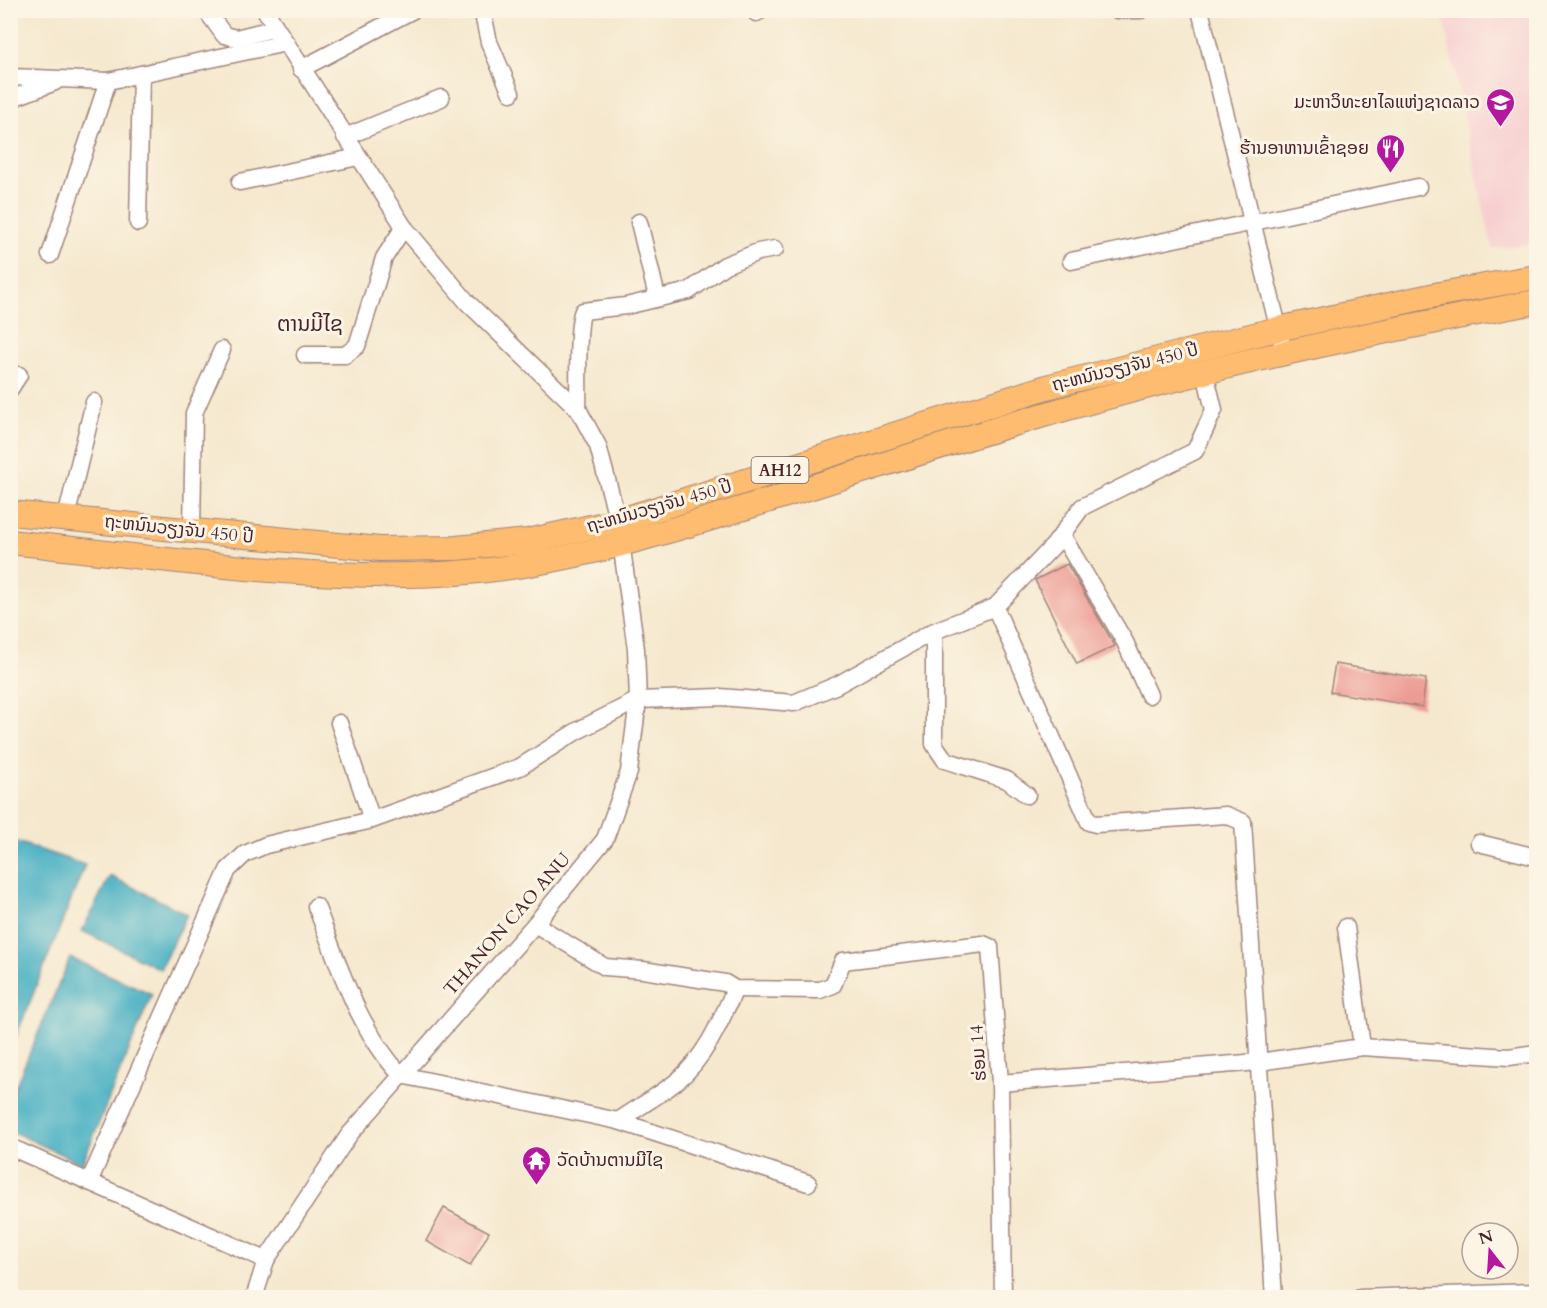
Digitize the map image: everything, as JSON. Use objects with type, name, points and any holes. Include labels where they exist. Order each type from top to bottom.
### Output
[{"type":"highway","name":"ຖະຫນົນວຽງຈັນ 450 ປີ","points":[[10,513],[380,549],[456,548],[528,541],[618,521],[1050,386],[1278,329],[1440,294],[1536,277]]},
{"type":"highway","name":"ຖະຫນົນວຽງຈັນ 450 ປີ","points":[[10,542],[321,574],[458,573],[534,563],[623,546],[1056,411],[1205,373],[1536,302]]},
{"type":"street","points":[[206,10],[225,35],[236,38],[276,28]]},
{"type":"street","points":[[265,10],[404,227],[468,303],[578,409]]},
{"type":"street","points":[[301,69],[383,17],[413,10]]},
{"type":"street","points":[[482,10],[489,42],[511,93]]},
{"type":"street","points":[[1117,10],[1141,10]]},
{"type":"street","points":[[1200,10],[1250,221],[1285,355]]},
{"type":"street","points":[[10,77],[108,81],[286,43]]},
{"type":"street","points":[[138,223],[141,74]]},
{"type":"street","points":[[10,99],[61,80]]},
{"type":"street","points":[[50,255],[108,81]]},
{"type":"street","points":[[345,137],[441,98]]},
{"type":"street","points":[[240,182],[358,157]]},
{"type":"street","points":[[1071,261],[1418,187]]},
{"type":"street","points":[[639,222],[657,297]]},
{"type":"street","points":[[305,355],[345,355],[357,346],[384,258],[404,227]]},
{"type":"street","points":[[578,409],[580,354],[578,321],[583,311],[626,306],[689,291],[725,266],[758,252],[775,249]]},
{"type":"street","points":[[192,530],[194,413],[222,350]]},
{"type":"street","points":[[88,1182],[228,870],[244,854],[266,845],[372,820],[520,767],[577,731],[638,700],[720,698],[794,703],[837,685],[934,632],[995,607],[1062,535],[1082,507],[1195,452],[1214,410],[1205,373]]},
{"type":"street","points":[[66,518],[94,402]]},
{"type":"street","name":"THANON CAO ANU","points":[[254,1298],[266,1260],[349,1135],[535,924],[605,838],[628,772],[638,700],[636,649],[618,521],[598,446],[578,409]]},
{"type":"street","points":[[1062,535],[1125,642],[1149,695]]},
{"type":"street","points":[[995,607],[1089,822],[1096,824],[1226,815],[1243,822],[1274,1298]]},
{"type":"street","points":[[934,632],[934,744],[945,760],[1006,780],[1027,795]]},
{"type":"street","points":[[339,723],[372,820]]},
{"type":"street","points":[[1479,843],[1536,856]]},
{"type":"street","points":[[316,906],[363,1023],[381,1054],[401,1075],[618,1121],[808,1183]]},
{"type":"street","points":[[535,924],[605,967],[643,970],[725,983],[735,989],[718,1030],[701,1056],[676,1081],[618,1121]]},
{"type":"street","points":[[1346,927],[1362,1047]]},
{"type":"street","name":"ຮ່ອມ 14","points":[[735,989],[820,990],[833,985],[843,961],[983,944],[990,947],[1000,1083],[1003,1298]]},
{"type":"street","points":[[1000,1083],[1259,1062],[1362,1047],[1509,1057],[1536,1053]]},
{"type":"street","points":[[10,1148],[266,1260]]},
{"type":"street","points":[[1360,1298],[1536,1293]]},
{"type":"shaded area","name":"ມະຫາວິທະຍາໄລແຫ່ງຊາດລາວ","points":[[1442,11],[1536,11],[1536,243],[1492,248]]},
{"type":"water","points":[[10,840],[85,865],[11,1049]]},
{"type":"water","points":[[110,876],[187,914],[160,969],[82,931]]},
{"type":"water","points":[[70,958],[152,994],[82,1164],[11,1131],[11,1097]]},
{"type":"building","points":[[1067,564],[1115,646],[1077,664],[1035,580]]},
{"type":"building","points":[[1335,664],[1426,679],[1422,707],[1330,692]]},
{"type":"building","points":[[444,1208],[489,1232],[470,1266],[426,1241]]},
{"type":"place","name":"ມະຫາວິທະຍາໄລແຫ່ງຊາດລາວ","points":[[1501,128]]},
{"type":"place","name":"ຮ້ານອາຫານເຂົ້າຊອຍ","points":[[1390,174]]},
{"type":"place","name":"ວັດບ້ານຕານມີໄຊ","points":[[536,1186]]},
{"type":"district","name":"ຕານມີໄຊ","points":[[310,324]]}]
